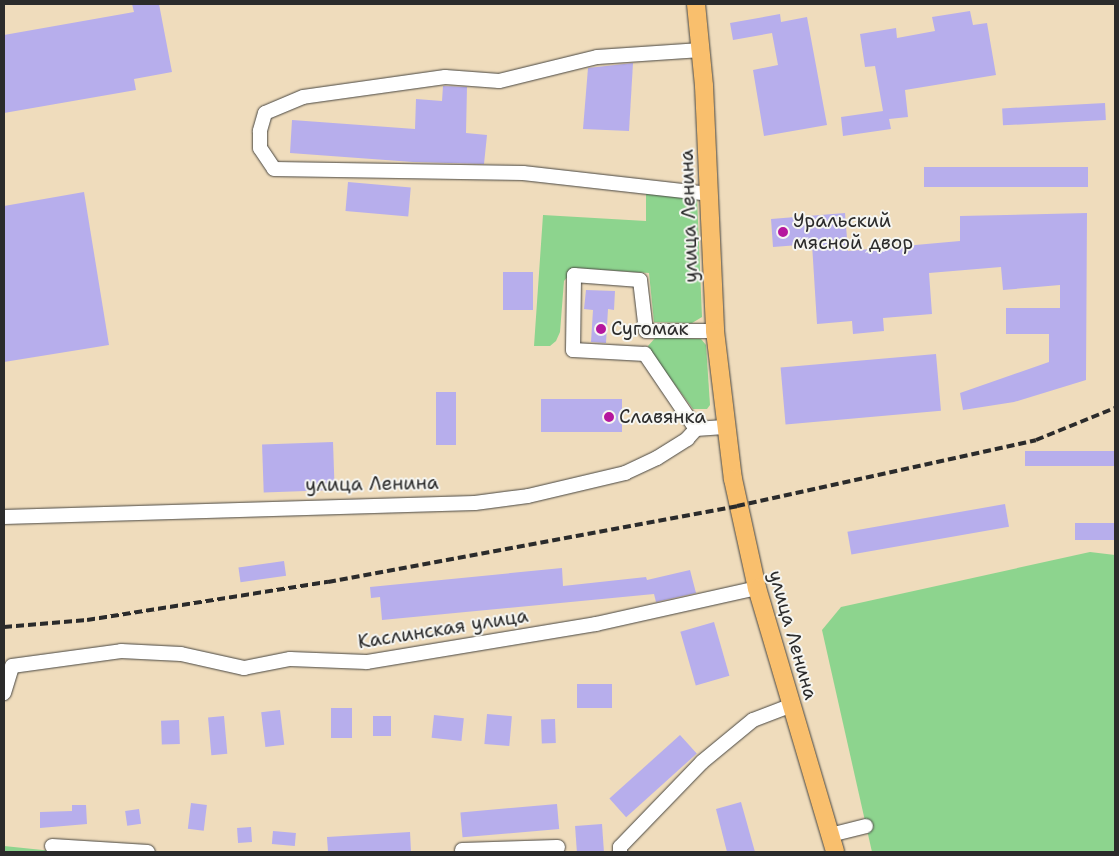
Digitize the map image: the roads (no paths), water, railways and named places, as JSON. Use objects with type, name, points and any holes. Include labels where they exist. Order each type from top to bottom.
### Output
[{"type":"main road","name":"улица Ленина","points":[[696,4],[701,50],[715,331],[724,427],[739,514],[757,588],[835,852]]},
{"type":"street","points":[[701,50],[597,57],[499,81],[445,77],[303,97],[265,113],[260,131],[260,148],[274,168],[523,173],[708,194]]},
{"type":"street","points":[[715,331],[646,331],[640,280],[574,275],[574,350],[645,354],[696,429],[724,427]]},
{"type":"street","name":"улица Ленина","points":[[4,517],[475,503],[528,496],[625,473],[657,458],[688,439],[696,429]]},
{"type":"street","name":"Каслинская улица","points":[[4,693],[8,664],[121,651],[181,654],[244,668],[290,659],[367,662],[596,624],[757,588]]},
{"type":"street","points":[[620,852],[620,847],[702,762],[753,720],[792,705]]},
{"type":"street","points":[[830,835],[866,826]]},
{"type":"street","points":[[52,846],[148,852]]},
{"type":"street","points":[[462,850],[496,851],[558,847]]},
{"type":"railway","points":[[4,627],[87,620],[328,582],[737,506],[1036,440],[1115,408]]},
{"type":"place","name":"Уральский мясной двор","points":[[783,232]]},
{"type":"place","name":"Сугомак","points":[[601,329]]},
{"type":"place","name":"Славянка","points":[[609,417]]}]
